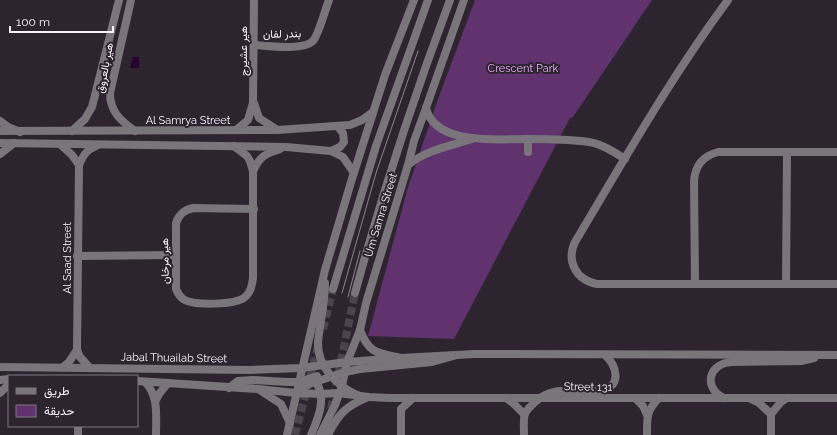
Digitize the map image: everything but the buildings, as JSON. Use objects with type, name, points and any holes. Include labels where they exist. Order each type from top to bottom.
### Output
[{"type":"street","name":"هير بالعروق","points":[[72,131],[85,119],[92,107],[120,0]]},
{"type":"street","name":"هير بالعروق","points":[[130,0],[110,93],[110,101],[118,118],[135,131]]},
{"type":"street","name":"هير عشيرج","points":[[235,130],[248,120],[253,102],[254,0]]},
{"type":"street","name":"بندر لفان","points":[[254,46],[296,47],[308,44],[315,37],[329,0]]},
{"type":"street","points":[[287,435],[325,270],[373,112],[414,0]]},
{"type":"street","points":[[333,289],[376,146],[428,0]]},
{"type":"street","name":"Um Samra Street","points":[[355,293],[382,198],[434,42],[450,0]]},
{"type":"street","name":"Um Samra Street","points":[[320,435],[340,390],[347,362],[360,330],[366,303],[408,165],[414,140],[464,0]]},
{"type":"street","points":[[728,0],[682,65],[573,246],[571,260],[574,268],[583,279],[597,284],[837,284]]},
{"type":"street","name":"هير عشيرج","points":[[253,102],[259,118],[277,130]]},
{"type":"street","points":[[426,108],[429,116],[438,127],[458,135],[475,139],[528,139],[590,142],[599,145],[625,159]]},
{"type":"street","name":"Al Samrya Street","points":[[0,131],[277,130],[355,124],[367,118],[373,112]]},
{"type":"street","points":[[0,121],[20,132]]},
{"type":"street","points":[[331,151],[340,147],[344,142],[343,133],[337,126]]},
{"type":"street","points":[[408,165],[416,159],[431,152],[475,139]]},
{"type":"street","points":[[528,139],[528,152]]},
{"type":"street","points":[[0,154],[14,143]]},
{"type":"street","points":[[0,144],[286,147],[331,151],[344,157],[354,173]]},
{"type":"street","points":[[61,145],[72,155],[78,165],[89,148],[96,146]]},
{"type":"street","name":"هير مرخان","points":[[234,146],[247,156],[253,171],[254,209],[252,287],[240,301],[195,303],[183,299],[178,294],[176,289],[176,223],[180,214],[193,208],[254,209]]},
{"type":"street","points":[[253,171],[262,156],[286,147]]},
{"type":"street","points":[[695,284],[694,181],[695,171],[700,162],[708,156],[718,152],[837,152]]},
{"type":"street","points":[[786,152],[786,284]]},
{"type":"street","name":"Al Saad Street","points":[[77,350],[78,165]]},
{"type":"street","points":[[77,256],[175,255]]},
{"type":"street","points":[[141,382],[258,389],[296,393],[321,394],[340,390],[319,353],[318,342],[326,296],[325,270]]},
{"type":"street","points":[[360,330],[370,348],[383,354],[402,358]]},
{"type":"street","points":[[63,367],[69,362],[77,350]]},
{"type":"street","points":[[77,350],[80,357],[90,368]]},
{"type":"street","points":[[347,362],[501,354],[837,355]]},
{"type":"street","points":[[524,435],[524,414],[540,397],[545,394],[555,391],[598,391],[606,389],[614,382],[616,372],[613,363],[605,355]]},
{"type":"street","points":[[724,398],[718,395],[713,389],[710,378],[714,369],[724,363],[801,361],[822,355]]},
{"type":"street","points":[[296,393],[328,371],[344,372],[432,362],[457,356]]},
{"type":"street","name":"Jabal Thuailab Street","points":[[0,367],[243,370],[302,368],[328,371],[347,362]]},
{"type":"street","points":[[302,368],[314,380],[321,394],[321,408],[318,421],[311,435]]},
{"type":"street","points":[[229,388],[238,381],[246,380],[299,382],[314,380]]},
{"type":"street","points":[[141,382],[149,386],[156,400],[156,435]]},
{"type":"street","points":[[156,400],[168,383]]},
{"type":"street","points":[[0,393],[8,385]]},
{"type":"street","points":[[258,389],[281,404],[290,423]]},
{"type":"street","name":"Street 131","points":[[340,390],[359,396],[390,398],[837,398]]},
{"type":"street","points":[[328,435],[334,423],[345,409],[353,403],[368,397]]},
{"type":"street","points":[[390,398],[401,409],[401,435]]},
{"type":"street","points":[[401,409],[413,398]]},
{"type":"street","points":[[505,398],[513,403],[524,414]]},
{"type":"street","points":[[636,398],[643,406],[647,415],[647,435]]},
{"type":"street","points":[[647,415],[659,398]]},
{"type":"street","points":[[750,398],[759,403],[771,414]]},
{"type":"street","points":[[771,435],[771,414],[781,402],[787,398]]},
{"type":"green space","name":"Crescent Park","points":[[475,0],[652,0],[573,117],[570,118],[454,339],[368,336],[408,187],[438,99]]},
{"type":"shaded area","points":[[133,57],[139,57],[139,68],[130,68]]},
{"type":"tunnel","points":[[323,329],[333,289]]},
{"type":"tunnel","points":[[331,409],[355,293]]},
{"type":"tunnel","points":[[295,435],[318,346]]},
{"type":"tram line","points":[[342,293],[376,173],[418,51]]},
{"type":"tram line","points":[[348,297],[360,251]]}]
